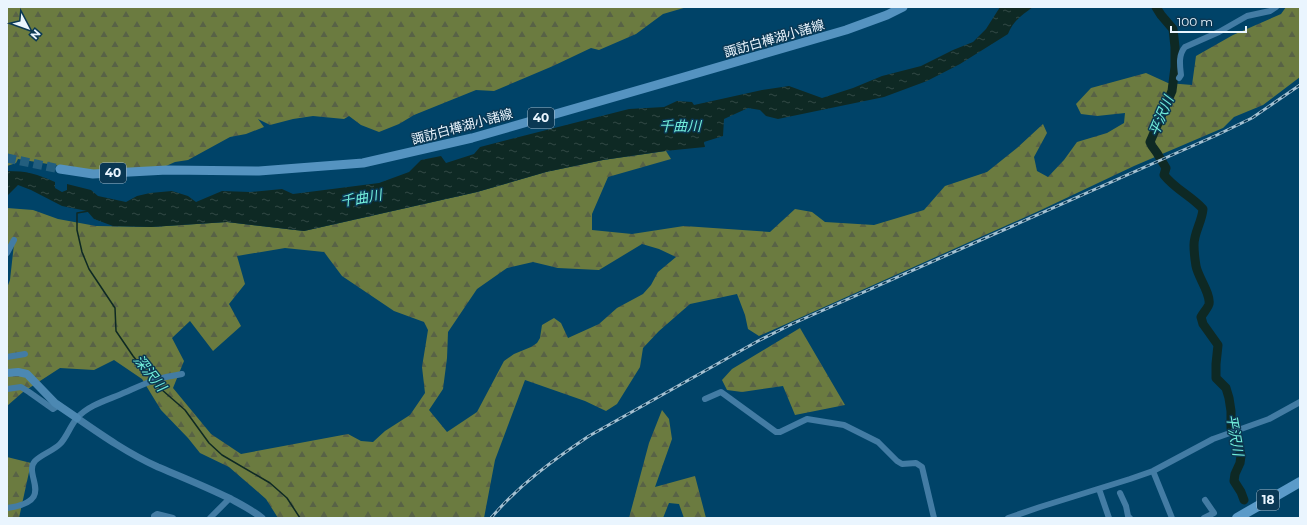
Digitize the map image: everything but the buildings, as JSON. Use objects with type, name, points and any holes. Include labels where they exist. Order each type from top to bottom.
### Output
[{"type":"highway","name":"18","points":[[1237,518],[1300,482]]},
{"type":"main road","name":"諏訪白樺湖小諸線","points":[[60,169],[93,174],[167,170],[259,171],[362,163],[472,138],[684,77],[846,30],[887,15],[903,7]]},
{"type":"main road","points":[[7,372],[27,374],[58,406],[77,418]]},
{"type":"street","points":[[1179,78],[1181,76],[1180,56],[1185,47],[1219,32],[1247,16],[1276,7]]},
{"type":"street","points":[[7,253],[14,240]]},
{"type":"street","points":[[7,357],[25,354]]},
{"type":"street","points":[[7,508],[22,505],[30,501],[34,496],[36,484],[32,470],[33,464],[36,460],[60,444],[77,418],[95,405],[154,380],[182,374]]},
{"type":"street","points":[[7,389],[21,387],[53,409],[58,406]]},
{"type":"street","points":[[705,399],[721,392],[776,432],[780,432],[807,420],[813,420],[844,425],[878,442],[902,464],[916,462],[922,467],[934,518]]},
{"type":"street","points":[[1008,518],[1153,471],[1213,439],[1269,419],[1300,402]]},
{"type":"street","points":[[77,418],[130,452],[156,466],[223,494],[229,499],[242,504],[262,518]]},
{"type":"street","points":[[1153,471],[1171,516],[1164,518]]},
{"type":"street","points":[[1099,489],[1109,518]]},
{"type":"street","points":[[1120,493],[1130,518]]},
{"type":"street","points":[[214,517],[229,499]]},
{"type":"street","points":[[1204,518],[1214,513],[1205,500]]},
{"type":"street","points":[[154,518],[157,514],[173,518]]},
{"type":"green space","points":[[7,7],[687,7],[663,14],[636,34],[599,50],[591,48],[494,91],[476,90],[414,115],[399,124],[379,132],[361,125],[349,116],[344,119],[313,116],[270,125],[258,119],[264,127],[246,134],[230,137],[188,160],[175,162],[166,166],[103,172],[18,159],[16,163],[7,166]]},
{"type":"green space","points":[[1286,7],[1300,7],[1300,77],[1263,105],[1234,117],[1223,128],[1134,166],[1041,210],[759,336],[748,329],[745,315],[737,294],[690,304],[659,331],[643,348],[640,367],[617,404],[606,411],[585,401],[525,380],[495,460],[484,518],[278,518],[266,499],[229,467],[200,453],[161,410],[142,379],[114,360],[94,370],[60,368],[23,392],[7,406],[7,288],[10,280],[14,244],[7,249],[7,208],[33,210],[58,219],[96,226],[151,227],[227,222],[304,231],[477,192],[546,172],[603,160],[666,151],[671,159],[608,177],[592,214],[592,230],[632,234],[684,226],[770,232],[795,209],[812,212],[825,222],[874,225],[924,210],[945,186],[987,172],[1017,148],[1043,124],[1047,133],[1034,157],[1037,171],[1048,177],[1064,160],[1077,142],[1107,133],[1124,123],[1125,113],[1097,116],[1081,114],[1076,104],[1091,88],[1146,73],[1168,83],[1192,85],[1196,56],[1233,35],[1281,14]],"holes":[[[642,244],[659,249],[676,257],[658,272],[651,285],[643,294],[617,308],[599,324],[568,338],[561,323],[554,318],[542,325],[540,338],[537,343],[514,354],[504,361],[477,412],[447,432],[429,410],[443,389],[447,358],[448,332],[477,289],[507,268],[533,262],[558,268],[599,270]],[[285,248],[324,252],[342,276],[394,311],[424,322],[428,330],[422,367],[425,393],[410,415],[385,431],[373,442],[361,441],[348,434],[241,454],[211,434],[173,388],[184,361],[172,338],[190,321],[213,351],[241,326],[229,304],[245,284],[237,256]]]},
{"type":"green space","points":[[800,328],[845,405],[795,415],[783,386],[742,392],[727,390],[722,380],[732,369]]},
{"type":"green space","points":[[662,410],[669,419],[672,439],[655,487],[695,476],[706,518],[684,518],[679,504],[669,503],[663,518],[629,518],[649,443]]},
{"type":"green space","points":[[7,457],[31,463],[19,518],[7,518]]},
{"type":"water","name":"千曲川","points":[[1000,7],[1033,7],[1015,22],[1008,34],[960,64],[927,81],[884,97],[778,119],[766,116],[760,110],[748,108],[724,119],[723,136],[704,142],[705,147],[603,160],[546,172],[477,192],[304,231],[227,222],[151,227],[113,226],[94,219],[87,211],[62,206],[18,185],[7,196],[7,171],[26,172],[43,177],[55,182],[55,188],[62,192],[67,190],[67,184],[91,190],[98,196],[126,202],[137,196],[172,191],[188,196],[196,202],[222,191],[250,192],[282,189],[293,194],[379,183],[409,172],[421,160],[441,156],[446,163],[474,154],[480,147],[629,109],[664,107],[677,101],[692,102],[694,105],[762,90],[789,86],[822,98],[853,88],[882,76],[921,66],[973,42],[986,29]]},
{"type":"waterway","name":"平沢川","points":[[1156,7],[1173,29],[1175,67],[1172,91],[1150,142],[1166,168],[1164,175],[1203,209],[1195,236],[1194,245],[1196,266],[1209,300],[1209,304],[1201,317],[1203,324],[1218,345],[1216,378],[1226,388],[1229,398],[1231,428],[1238,440],[1241,456],[1234,481],[1244,500]]},
{"type":"waterway","name":"深沢川","points":[[89,211],[77,213],[77,230],[82,252],[89,269],[115,308],[116,331],[133,356],[152,379]]},
{"type":"waterway","name":"深沢川","points":[[155,382],[185,410],[209,443],[222,455],[270,483],[287,498],[300,518]]},
{"type":"tunnel","points":[[7,158],[60,169]]},
{"type":"railway","points":[[491,518],[525,484],[562,454],[589,436],[758,341],[792,324],[1217,135],[1252,118],[1300,85]]}]
